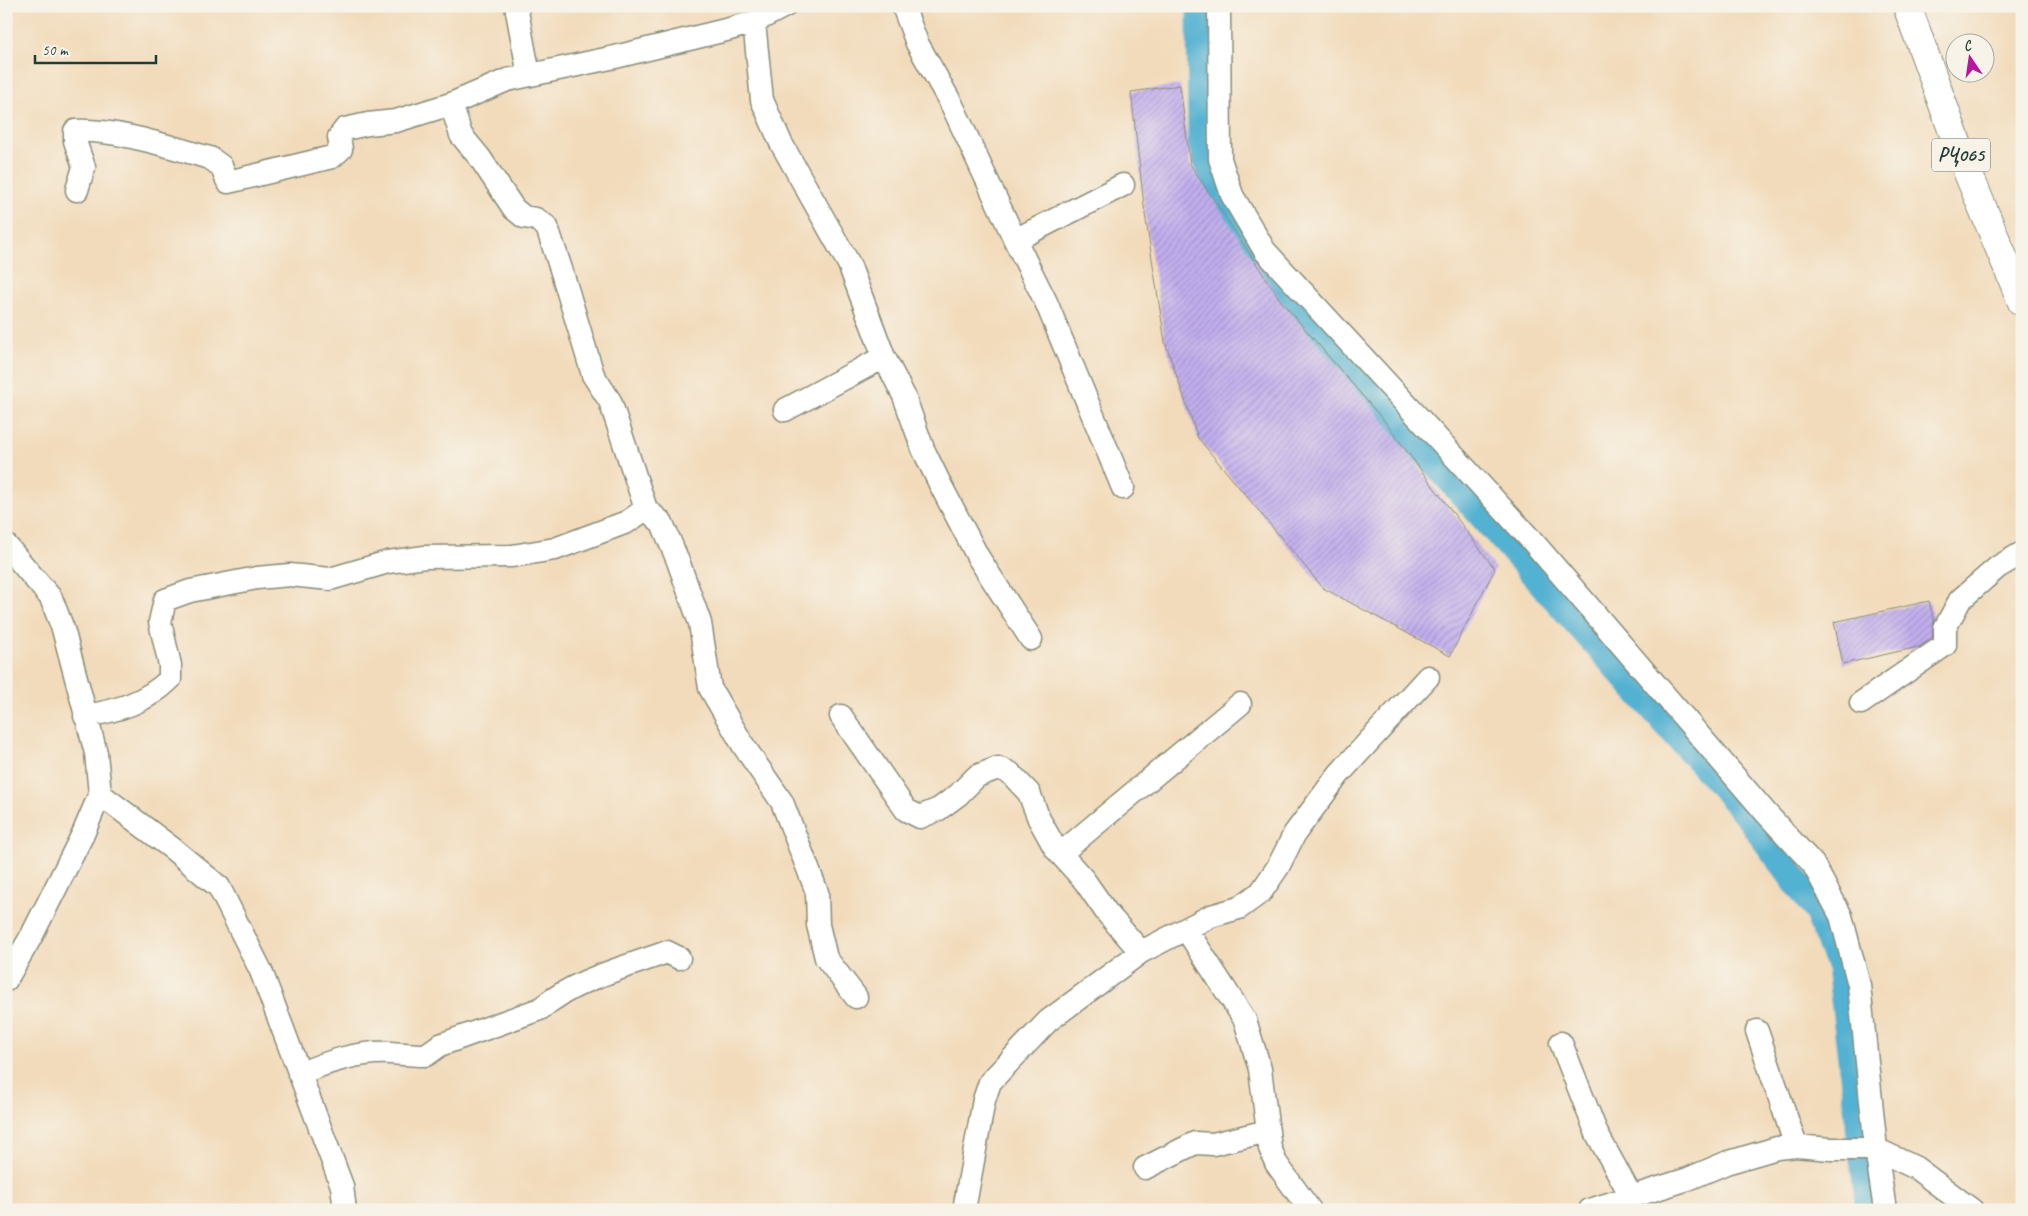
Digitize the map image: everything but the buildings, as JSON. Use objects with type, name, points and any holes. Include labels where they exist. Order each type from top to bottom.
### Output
[{"type":"main road","name":"РҶ065","points":[[1907,6],[1968,173],[2022,302]]},
{"type":"street","points":[[516,6],[528,75]]},
{"type":"street","points":[[77,190],[84,167],[75,141],[75,131],[87,130],[116,135],[210,158],[221,166],[228,182],[332,157],[341,149],[339,137],[346,129],[396,121],[450,104],[507,80],[615,57],[754,22],[785,6]]},
{"type":"street","points":[[903,6],[917,43],[952,105],[1046,302],[1123,488]]},
{"type":"street","points":[[1219,6],[1220,160],[1232,195],[1264,251],[1534,542],[1766,813],[1814,864],[1841,916],[1860,985],[1876,1149],[1885,1210]]},
{"type":"street","points":[[754,22],[762,100],[781,143],[849,264],[884,357],[904,396],[923,449],[940,484],[978,557],[1031,639]]},
{"type":"street","points":[[450,104],[461,134],[480,158],[514,209],[524,217],[536,220],[546,227],[561,269],[593,375],[610,401],[646,509],[662,523],[678,561],[700,623],[710,688],[743,745],[782,802],[817,892],[818,925],[826,958],[856,997]]},
{"type":"street","points":[[1015,240],[1123,185]]},
{"type":"street","points":[[785,410],[884,357]]},
{"type":"street","points":[[85,716],[127,707],[158,691],[170,678],[170,664],[160,622],[165,600],[190,591],[257,578],[290,575],[330,579],[388,562],[425,557],[512,556],[555,549],[627,522],[646,509]]},
{"type":"street","points":[[6,545],[51,598],[63,629],[96,753],[100,794],[83,834],[32,935],[6,980]]},
{"type":"street","points":[[1861,703],[1945,644],[1944,628],[1960,600],[1998,567],[2022,553]]},
{"type":"street","points":[[964,1210],[984,1100],[990,1082],[1048,1021],[1141,952],[1211,916],[1239,908],[1261,892],[1278,867],[1295,833],[1339,774],[1428,677]]},
{"type":"street","points":[[1060,854],[1240,704]]},
{"type":"street","points":[[841,716],[906,810],[920,817],[939,809],[958,795],[977,776],[998,768],[1010,773],[1029,792],[1039,819],[1055,848],[1084,880],[1107,913],[1141,952]]},
{"type":"street","points":[[100,794],[173,849],[219,887],[261,972],[342,1186],[345,1210]]},
{"type":"street","points":[[1186,929],[1245,1020],[1260,1069],[1270,1148],[1276,1163],[1310,1210]]},
{"type":"street","points":[[299,1074],[326,1062],[362,1055],[390,1053],[426,1055],[440,1045],[540,1009],[553,998],[575,985],[667,952],[679,958]]},
{"type":"street","points":[[1757,1031],[1796,1146]]},
{"type":"street","points":[[1561,1043],[1597,1134],[1631,1196]]},
{"type":"street","points":[[1145,1168],[1195,1143],[1213,1144],[1268,1131]]},
{"type":"street","points":[[1590,1210],[1688,1179],[1726,1163],[1777,1148],[1796,1146],[1876,1149],[1916,1168],[1972,1210]]},
{"type":"waterway","points":[[1201,6],[1202,143],[1220,200],[1252,252],[1321,333],[1746,812],[1818,911],[1841,967],[1870,1210]]}]
